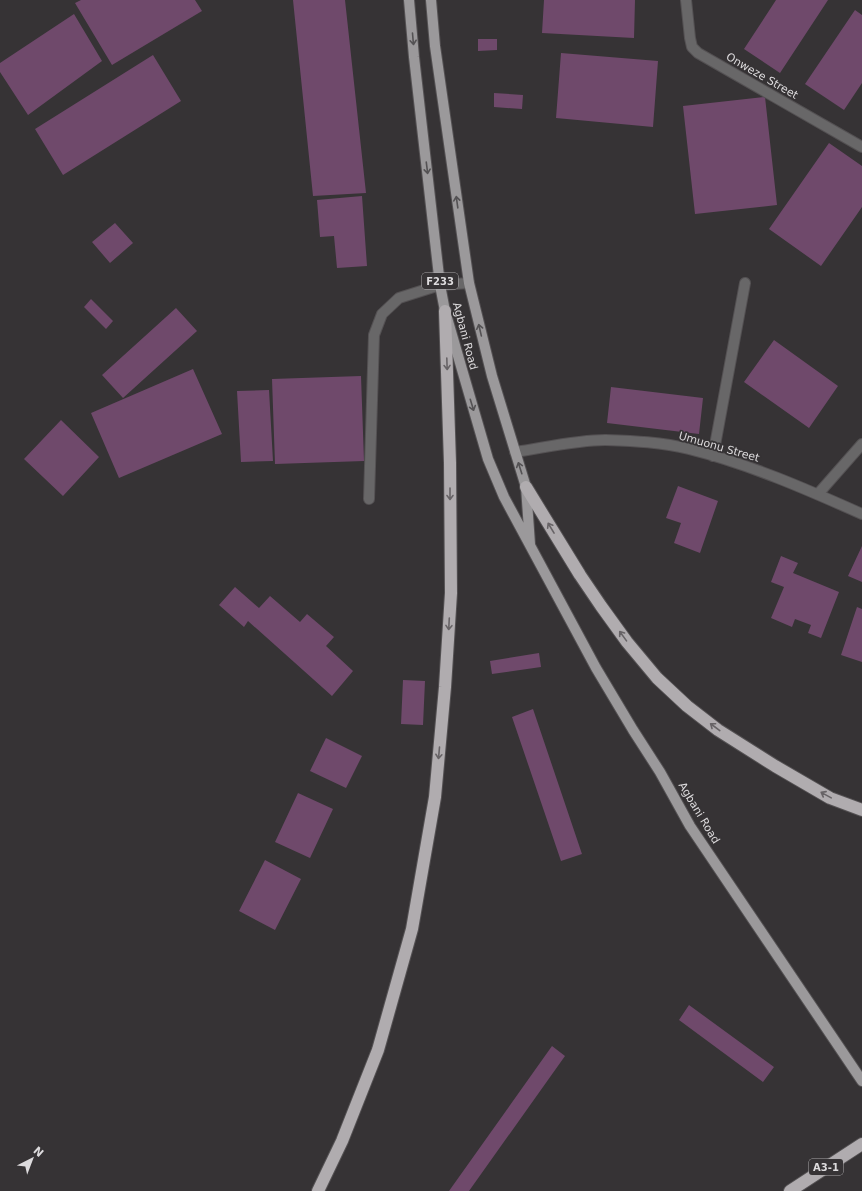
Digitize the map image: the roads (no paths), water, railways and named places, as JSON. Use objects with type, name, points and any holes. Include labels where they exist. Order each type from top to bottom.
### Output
[{"type":"highway","points":[[318,1191],[342,1141],[378,1050],[412,928],[435,797],[445,687],[451,593],[450,463],[445,311]]},
{"type":"highway","points":[[526,487],[580,575],[627,642],[658,678],[687,706],[718,730],[775,766],[830,798],[862,810]]},
{"type":"highway","name":"A3-1","points":[[790,1191],[862,1144]]},
{"type":"main road","name":"Agbani Road","points":[[409,0],[440,285],[445,311],[488,459],[504,497],[596,668],[660,772],[690,826],[862,1082]]},
{"type":"main road","name":"Agbani Road","points":[[431,0],[435,46],[469,283],[492,376],[526,487],[531,548]]},
{"type":"street","name":"Onweze Street","points":[[686,0],[692,47],[698,53],[862,148]]},
{"type":"street","points":[[369,499],[374,335],[382,314],[399,298],[440,285],[469,283]]},
{"type":"street","points":[[713,456],[745,283]]},
{"type":"street","name":"Umuonu Street","points":[[515,452],[604,440],[649,442],[688,449],[743,464],[818,494],[862,514]]},
{"type":"street","points":[[818,494],[862,444]]}]
